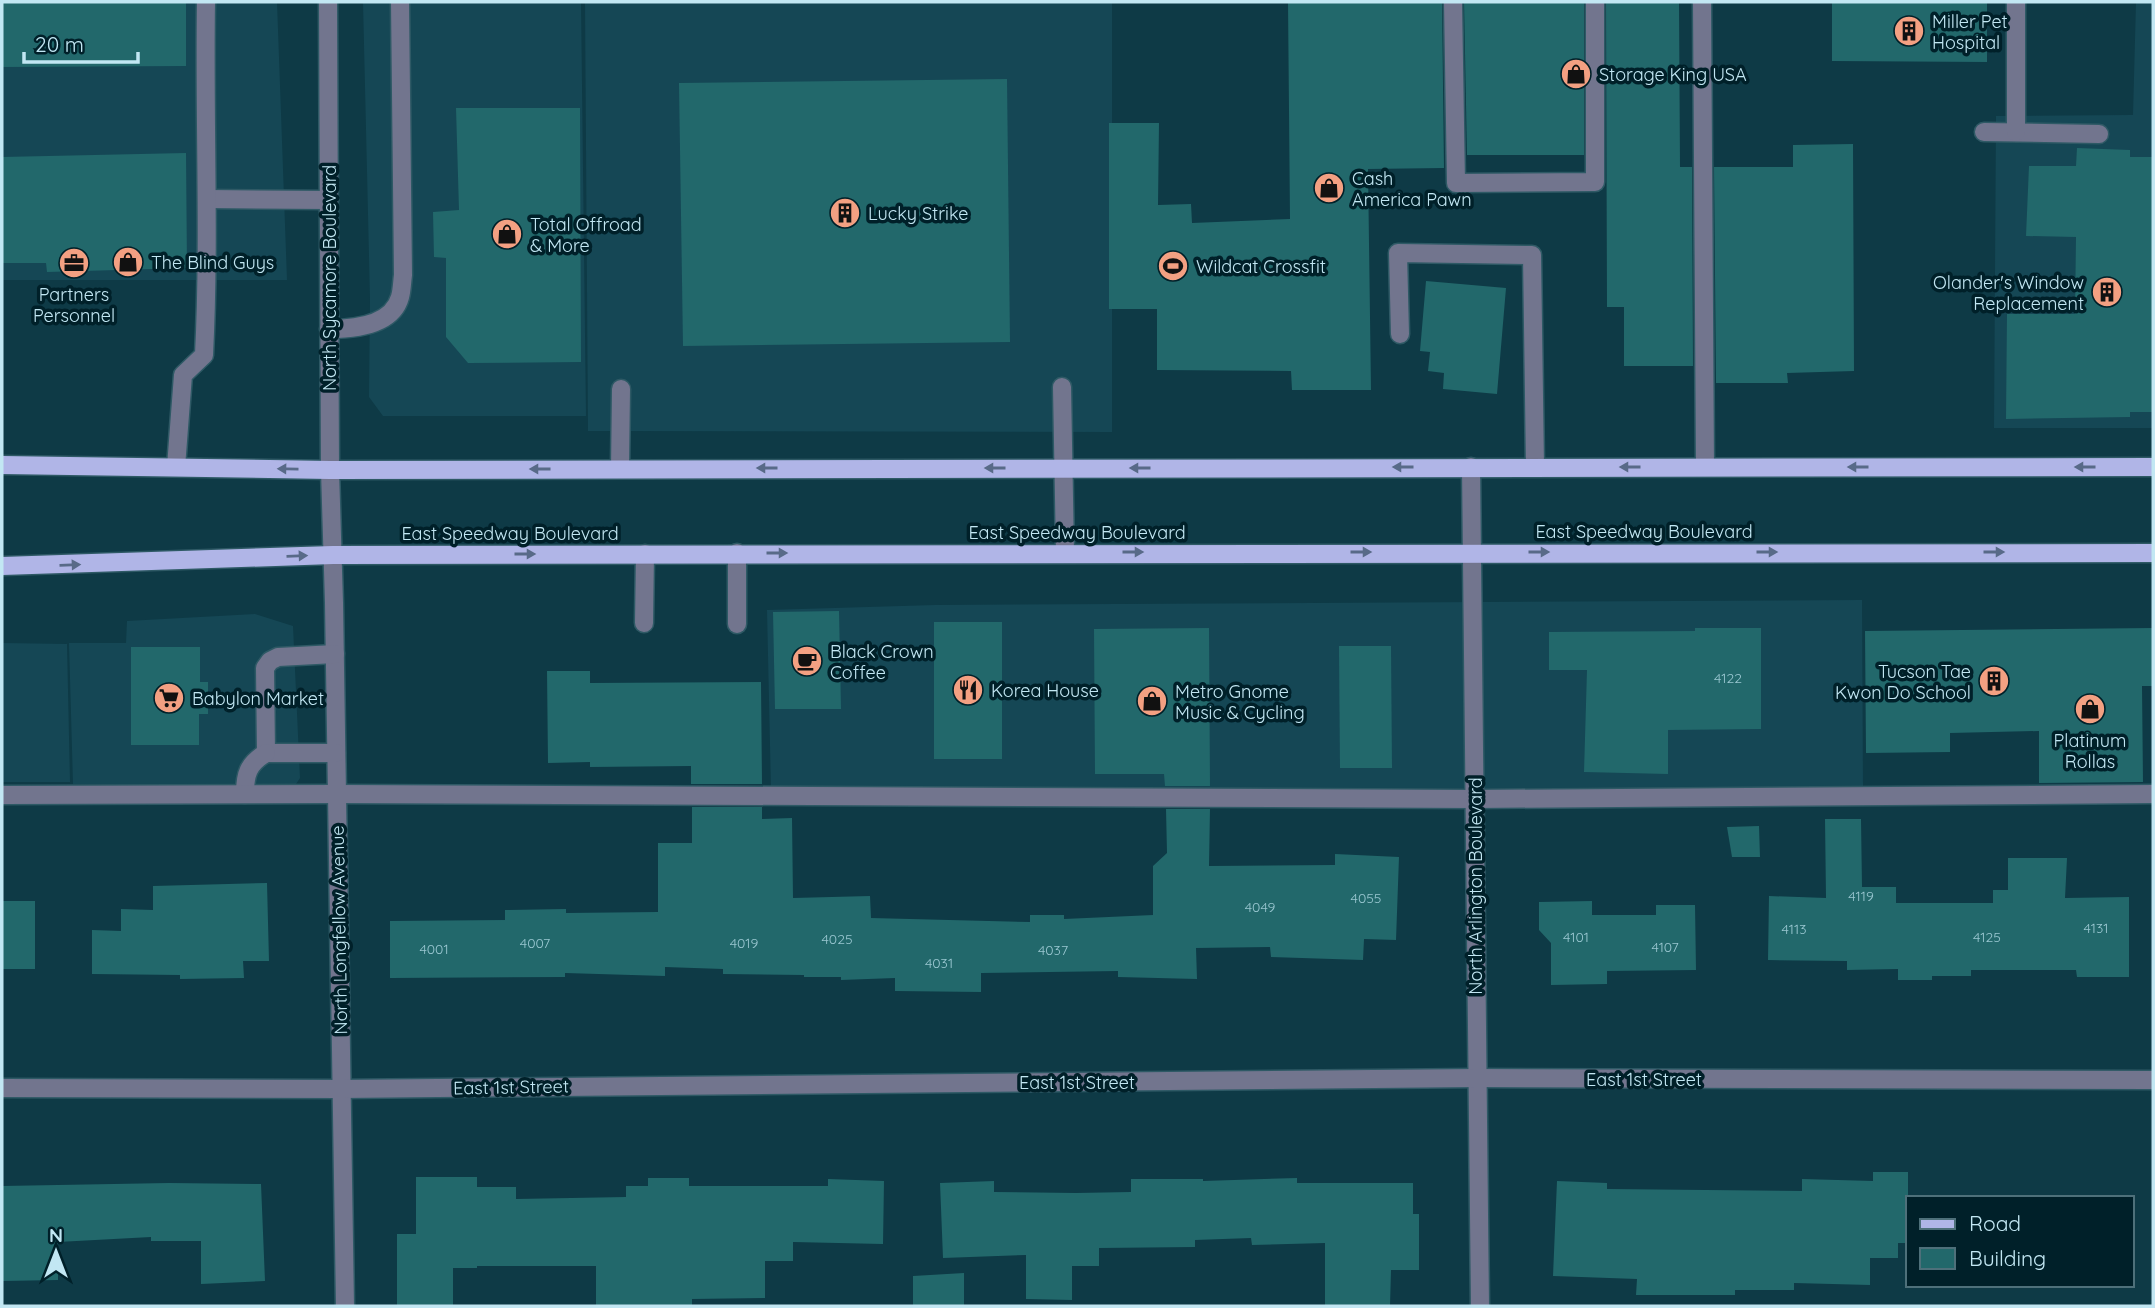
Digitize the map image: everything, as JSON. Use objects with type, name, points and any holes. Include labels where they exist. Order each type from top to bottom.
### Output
[{"type":"main road","points":[[2,464],[330,470],[2153,467]]},
{"type":"main road","name":"East Speedway Boulevard","points":[[2,566],[333,555],[2153,552]]},
{"type":"street","points":[[176,467],[183,375],[204,355],[208,285],[206,2]]},
{"type":"street","name":"North Sycamore Boulevard","points":[[328,2],[330,470],[333,555]]},
{"type":"street","points":[[329,329],[350,329],[373,324],[392,310],[400,299],[403,261],[400,2]]},
{"type":"street","points":[[1453,2],[1456,183],[1595,183],[1595,2]]},
{"type":"street","points":[[1702,2],[1705,467]]},
{"type":"street","points":[[2016,2],[2016,132]]},
{"type":"street","points":[[1984,132],[2099,134]]},
{"type":"street","points":[[208,199],[329,200]]},
{"type":"street","points":[[1400,334],[1398,253],[1532,255],[1535,467]]},
{"type":"street","points":[[1062,387],[1065,553]]},
{"type":"street","points":[[620,469],[621,389]]},
{"type":"street","name":"North Arlington Boulevard","points":[[1471,467],[1480,1306]]},
{"type":"street","points":[[737,553],[737,624]]},
{"type":"street","points":[[644,623],[645,554]]},
{"type":"street","name":"North Longfellow Avenue","points":[[333,555],[345,1306]]},
{"type":"street","points":[[266,753],[265,668],[270,661],[278,657],[335,654]]},
{"type":"street","points":[[246,794],[248,770],[254,761],[266,753],[336,753]]},
{"type":"street","points":[[2,795],[1475,799],[2153,794]]},
{"type":"street","name":"East 1st Street","points":[[2,1087],[341,1089],[1477,1078],[2153,1080]]},
{"type":"shaded area","points":[[2,2],[277,2],[287,280],[2,280]]},
{"type":"shaded area","points":[[363,2],[581,2],[586,416],[383,416],[369,397],[370,299]]},
{"type":"shaded area","points":[[585,2],[1112,2],[1112,432],[588,431]]},
{"type":"shaded area","points":[[2136,2],[2153,2],[2153,428],[1994,428],[1996,116],[2133,115]]},
{"type":"shaded area","points":[[1862,600],[1863,788],[771,790],[767,610],[935,605]]},
{"type":"shaded area","points":[[255,614],[293,626],[300,778],[294,787],[73,784],[69,643],[126,643],[127,621]]},
{"type":"shaded area","points":[[2,643],[67,644],[70,782],[2,782]]},
{"type":"building","points":[[2,2],[186,2],[186,66],[2,67]]},
{"type":"building","points":[[1288,2],[1442,2],[1444,168],[1368,169],[1371,390],[1292,390],[1291,371],[1157,370],[1157,309],[1109,309],[1109,123],[1159,123],[1158,205],[1191,204],[1192,223],[1290,219]]},
{"type":"building","points":[[1464,2],[1584,2],[1584,155],[1467,155]]},
{"type":"building","points":[[1606,2],[1679,2],[1680,167],[1692,167],[1693,366],[1624,366],[1624,307],[1607,307]]},
{"type":"building","name":"Miller Pet Hospital","points":[[1832,2],[1987,2],[1987,62],[1832,61]]},
{"type":"building","name":"Lucky Strike","points":[[1007,79],[1010,342],[683,346],[679,83]]},
{"type":"building","name":"Total Offroad & More","points":[[456,108],[580,108],[581,362],[468,363],[446,337],[446,258],[434,257],[433,212],[459,210]]},
{"type":"building","points":[[1853,144],[1854,371],[1787,373],[1788,383],[1716,383],[1714,167],[1793,167],[1793,145]]},
{"type":"building","name":"Olander's Window Replacement","points":[[2077,148],[2130,150],[2130,157],[2153,157],[2153,412],[2130,412],[2130,417],[2006,419],[2007,314],[2075,314],[2076,237],[2026,236],[2029,166],[2076,166]]},
{"type":"building","points":[[186,153],[187,268],[47,272],[46,263],[2,263],[2,157]]},
{"type":"building","points":[[1426,281],[1506,288],[1497,394],[1443,389],[1444,373],[1428,371],[1430,352],[1420,351]]},
{"type":"building","name":"Black Crown Coffee","points":[[839,611],[841,709],[775,709],[773,612]]},
{"type":"building","name":"Korea House","points":[[934,622],[1002,622],[1002,759],[934,759]]},
{"type":"building","name":"Metro Gnome Music & Cycling","points":[[1209,628],[1210,786],[1165,786],[1164,774],[1095,774],[1094,629]]},
{"type":"building","points":[[1695,628],[1761,628],[1761,729],[1668,730],[1668,774],[1584,772],[1587,670],[1549,670],[1549,632],[1695,631]]},
{"type":"building","points":[[2153,628],[2153,686],[2142,686],[2143,782],[2039,783],[2039,731],[1950,733],[1950,752],[1866,753],[1865,631]]},
{"type":"building","points":[[1339,646],[1391,646],[1392,768],[1340,768]]},
{"type":"building","name":"Babylon Market","points":[[131,647],[200,647],[200,682],[208,682],[208,714],[199,714],[199,745],[131,745]]},
{"type":"building","points":[[547,671],[590,671],[590,683],[761,682],[762,784],[691,784],[691,766],[590,767],[590,762],[548,763]]},
{"type":"building","points":[[692,807],[762,807],[762,819],[792,818],[793,898],[870,896],[871,918],[1030,922],[1030,915],[1064,915],[1064,919],[1153,915],[1153,866],[1167,853],[1166,809],[1210,809],[1209,866],[1335,865],[1335,854],[1399,857],[1396,940],[1364,939],[1363,960],[1271,957],[1270,947],[1196,948],[1197,979],[1118,977],[1118,971],[981,973],[981,992],[895,991],[895,978],[841,980],[841,977],[723,974],[723,969],[665,967],[665,976],[565,973],[565,977],[390,978],[390,921],[505,920],[505,910],[566,909],[566,913],[658,912],[658,843],[692,843]]},
{"type":"building","points":[[1825,819],[1861,819],[1862,887],[1896,887],[1896,903],[1993,903],[1993,890],[2008,890],[2008,858],[2067,858],[2065,898],[2129,897],[2129,977],[2077,977],[2076,970],[1971,970],[1971,976],[1932,976],[1932,980],[1898,980],[1898,969],[1847,970],[1847,961],[1768,960],[1769,896],[1826,898]]},
{"type":"building","points":[[1759,826],[1760,857],[1732,857],[1727,827]]},
{"type":"building","points":[[267,883],[269,961],[243,961],[244,978],[180,979],[180,975],[92,974],[92,930],[121,931],[121,909],[153,910],[153,886]]},
{"type":"building","points":[[2,901],[35,901],[35,969],[2,969]]},
{"type":"building","points":[[1592,901],[1592,915],[1656,915],[1656,905],[1695,905],[1696,970],[1607,971],[1607,984],[1551,985],[1551,943],[1539,930],[1539,902]]},
{"type":"building","points":[[1873,1172],[1908,1172],[1906,1243],[1898,1243],[1898,1258],[1870,1258],[1870,1285],[1794,1283],[1794,1290],[1735,1290],[1735,1295],[1636,1295],[1637,1279],[1553,1276],[1557,1181],[1607,1183],[1607,1189],[1802,1191],[1802,1179],[1873,1181]]},
{"type":"building","points":[[416,1177],[477,1177],[477,1187],[516,1187],[516,1199],[626,1197],[626,1186],[648,1186],[648,1178],[689,1178],[689,1186],[828,1186],[828,1179],[884,1181],[883,1244],[793,1242],[793,1261],[765,1261],[765,1298],[692,1299],[692,1306],[596,1306],[596,1266],[477,1266],[453,1268],[453,1306],[397,1306],[397,1234],[416,1234]]},
{"type":"building","points":[[1297,1178],[1297,1183],[1413,1183],[1413,1214],[1419,1214],[1419,1270],[1391,1270],[1390,1306],[1325,1306],[1325,1243],[1252,1245],[1251,1238],[1195,1240],[1195,1247],[1099,1248],[1099,1266],[1072,1266],[1072,1300],[1026,1299],[1026,1255],[943,1258],[940,1183],[994,1181],[994,1192],[1076,1193],[1131,1192],[1131,1179],[1203,1181]]},
{"type":"building","points":[[261,1184],[265,1281],[201,1284],[201,1241],[151,1241],[151,1237],[58,1242],[58,1280],[2,1281],[2,1186]]},
{"type":"building","points":[[964,1273],[964,1306],[913,1306],[913,1276]]},
{"type":"place","name":"Miller Pet Hospital","points":[[1909,31]]},
{"type":"place","name":"Storage King USA","points":[[1576,74]]},
{"type":"place","name":"Cash America Pawn","points":[[1329,188]]},
{"type":"place","name":"Lucky Strike","points":[[845,213]]},
{"type":"place","name":"Total Offroad & More","points":[[507,234]]},
{"type":"place","name":"The Blind Guys","points":[[128,262]]},
{"type":"place","name":"Partners Personnel","points":[[74,263]]},
{"type":"place","name":"Wildcat Crossfit","points":[[1173,266]]},
{"type":"place","name":"Olander's Window Replacement","points":[[2107,292]]},
{"type":"place","name":"Black Crown Coffee","points":[[807,661]]},
{"type":"place","name":"Tucson Tae Kwon Do School","points":[[1994,681]]},
{"type":"place","name":"Korea House","points":[[968,690]]},
{"type":"place","name":"Babylon Market","points":[[169,698]]},
{"type":"place","name":"Metro Gnome Music & Cycling","points":[[1152,701]]},
{"type":"place","name":"Platinum Rollas","points":[[2090,709]]}]
